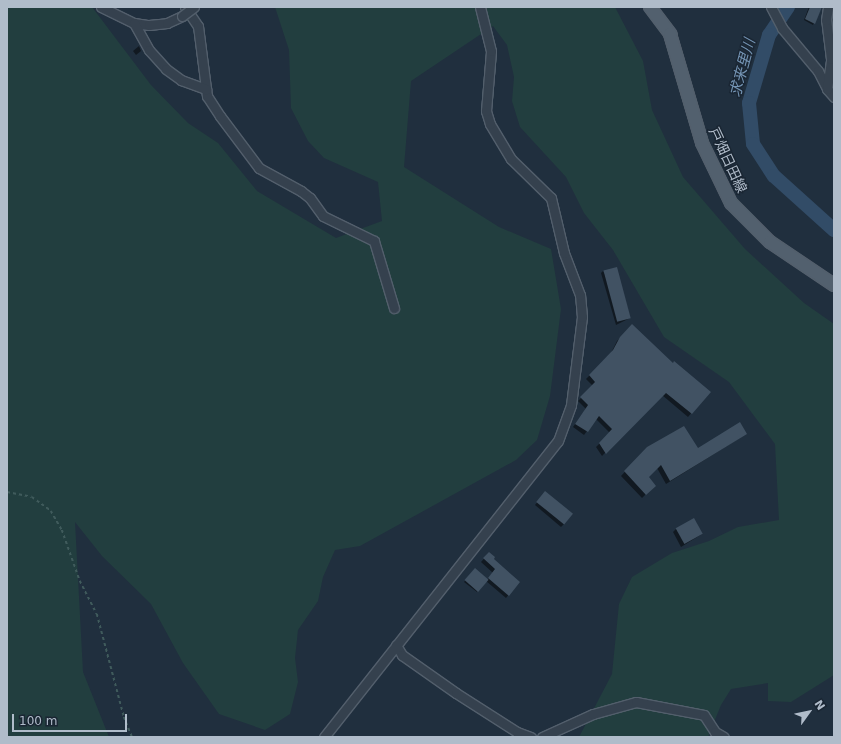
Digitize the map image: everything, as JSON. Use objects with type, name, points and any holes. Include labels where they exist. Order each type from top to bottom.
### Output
[{"type":"main road","name":"戸畑日田線","points":[[650,7],[670,34],[702,142],[731,203],[770,242],[834,286]]},
{"type":"street","points":[[101,7],[134,22],[167,23],[184,11],[194,7]]},
{"type":"street","points":[[324,737],[558,441],[571,405],[582,317],[580,295],[564,253],[551,198],[511,159],[490,124],[486,105],[490,51],[480,7]]},
{"type":"street","points":[[771,7],[782,28],[818,71],[827,89],[834,97]]},
{"type":"street","points":[[827,89],[831,59],[826,20],[828,7]]},
{"type":"street","points":[[184,11],[198,26],[207,96],[220,116],[259,168],[301,191],[310,198],[323,216],[374,241],[394,308]]},
{"type":"street","points":[[134,22],[149,50],[166,69],[187,84],[206,88]]},
{"type":"street","points":[[396,645],[402,655],[456,693],[517,732],[531,737]]},
{"type":"street","points":[[542,737],[593,714],[636,702],[704,715],[715,732],[724,737]]},
{"type":"path","points":[[7,492],[32,497],[51,511],[62,530],[80,581],[97,614],[104,634],[118,695],[132,737]]},
{"type":"green space","points":[[7,7],[92,7],[151,85],[188,123],[218,143],[257,191],[336,238],[382,221],[378,182],[324,158],[308,141],[291,108],[289,50],[275,7],[615,7],[643,61],[652,110],[683,177],[745,249],[804,303],[834,324],[834,675],[791,702],[768,701],[768,683],[731,689],[721,705],[708,737],[579,737],[612,674],[619,604],[632,577],[672,553],[709,541],[738,527],[779,520],[775,444],[729,382],[664,337],[613,250],[584,213],[566,177],[520,127],[512,101],[514,77],[507,45],[493,26],[411,81],[404,167],[499,227],[551,249],[561,309],[550,396],[537,440],[516,460],[360,546],[335,550],[323,577],[318,601],[298,630],[295,658],[298,682],[290,714],[265,730],[219,714],[183,663],[151,604],[102,556],[75,522],[83,672],[109,737],[7,737]]},
{"type":"building","points":[[810,7],[822,7],[815,24],[805,19]]},
{"type":"building","points":[[617,267],[631,318],[617,322],[603,271]]},
{"type":"building","points":[[632,324],[673,363],[674,361],[711,392],[692,414],[666,393],[606,454],[599,443],[612,429],[599,416],[588,432],[575,424],[588,405],[580,397],[595,382],[589,375],[613,350],[620,337]]},
{"type":"building","points":[[740,422],[747,434],[670,481],[661,465],[649,477],[656,486],[646,495],[624,471],[647,447],[684,426],[698,448]]},
{"type":"building","points":[[545,491],[573,514],[564,525],[536,502]]},
{"type":"building","points":[[694,518],[703,534],[684,544],[676,528]]},
{"type":"building","points":[[489,552],[495,557],[494,559],[520,582],[509,596],[488,578],[495,569],[483,558]]},
{"type":"building","points":[[475,568],[489,580],[478,592],[465,580]]},
{"type":"waterway","name":"求来里川","points":[[788,7],[769,35],[749,103],[753,144],[774,176],[834,230]]}]
